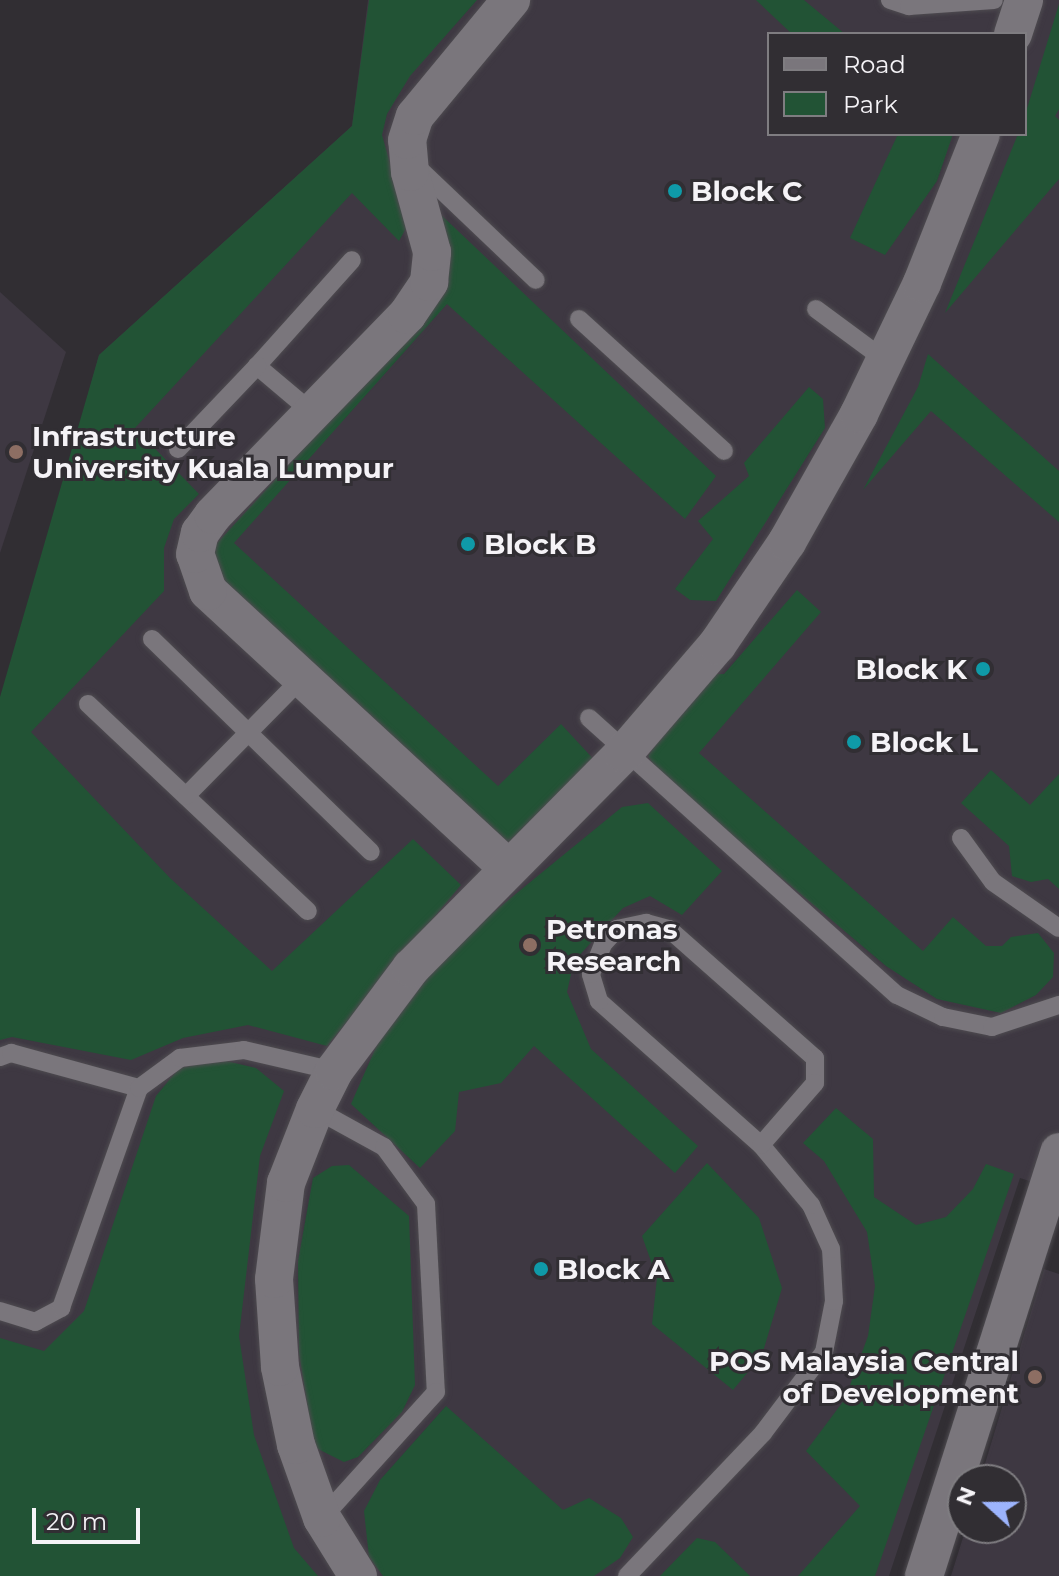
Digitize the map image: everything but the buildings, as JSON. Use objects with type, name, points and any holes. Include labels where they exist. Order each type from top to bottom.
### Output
[{"type":"street","points":[[508,868],[208,591],[195,554],[200,533],[213,515],[407,315],[429,282],[432,252],[406,156],[415,116],[511,0]]},
{"type":"street","points":[[1014,32],[1024,0]]},
{"type":"street","points":[[358,1576],[322,1518],[296,1445],[280,1367],[274,1279],[286,1183],[315,1109],[334,1071],[411,968],[624,753],[717,645],[787,542],[885,360],[922,283],[980,136]]},
{"type":"street","points":[[924,1576],[1047,1233],[1059,1152]]},
{"type":"lane","points":[[890,0],[909,6],[994,0]]},
{"type":"lane","points":[[406,156],[536,280]]},
{"type":"lane","points":[[178,449],[352,260]]},
{"type":"lane","points":[[816,309],[885,360]]},
{"type":"lane","points":[[579,319],[724,451]]},
{"type":"lane","points":[[257,366],[314,414]]},
{"type":"lane","points":[[152,639],[371,852]]},
{"type":"lane","points":[[186,796],[303,677]]},
{"type":"lane","points":[[88,704],[308,911]]},
{"type":"lane","points":[[589,718],[624,753],[897,995],[943,1017],[992,1027],[1059,1005]]},
{"type":"lane","points":[[961,838],[993,882],[1059,928]]},
{"type":"lane","points":[[627,1576],[763,1433],[824,1352],[834,1301],[831,1249],[811,1205],[761,1145],[599,1001],[591,974],[603,944],[617,929],[646,923],[669,929],[815,1058],[815,1083],[761,1145]]},
{"type":"lane","points":[[0,1311],[35,1322],[49,1319],[61,1308],[139,1088],[180,1058],[210,1050],[244,1050],[334,1071]]},
{"type":"lane","points":[[0,1057],[11,1053],[139,1088]]},
{"type":"lane","points":[[315,1109],[384,1147],[426,1204],[436,1392],[322,1518]]},
{"type":"shaded area","name":"Petronas Research","points":[[368,0],[1059,0],[1059,1184],[1057,1190],[1020,1178],[889,1576],[0,1576],[0,712],[99,355],[352,126]]},
{"type":"shaded area","name":"Infrastructure University Kuala Lumpur","points":[[0,292],[66,352],[0,553]]},
{"type":"shaded area","name":"POS Malaysia Central of Development","points":[[1044,1269],[1059,1274],[1059,1576],[951,1576],[961,1544],[1027,1544],[1027,1464],[985,1464]]},
{"type":"green space","points":[[369,0],[477,0],[410,76],[387,114],[382,135],[394,177],[415,212],[399,241],[352,193],[135,428],[199,494],[174,519],[164,548],[164,591],[31,732],[170,878],[272,971],[413,839],[461,885],[327,1046],[248,1025],[183,1038],[131,1060],[12,1037],[0,1040],[0,697],[99,355],[352,126]]},
{"type":"green space","points":[[756,0],[804,0],[843,32],[790,32]]},
{"type":"green space","points":[[1059,4],[1059,109],[1055,116],[1059,120],[1059,179],[945,313],[1017,136],[1027,136],[1027,108]]},
{"type":"green space","points":[[897,136],[952,136],[937,181],[885,255],[850,238]]},
{"type":"green space","points":[[437,211],[716,476],[685,519],[447,304],[234,543],[498,786],[561,724],[598,764],[509,856],[211,577],[209,552],[382,363]]},
{"type":"green space","points":[[928,354],[1059,471],[1059,522],[931,411],[863,490],[918,387]]},
{"type":"green space","points":[[809,387],[823,399],[825,428],[716,601],[690,600],[675,589],[713,539],[698,521],[749,476],[744,463]]},
{"type":"green space","points":[[797,590],[821,612],[699,753],[923,951],[953,917],[986,946],[1002,946],[1011,937],[1038,933],[1054,953],[1053,977],[1036,995],[1001,1013],[937,999],[886,966],[662,777],[648,756],[703,674],[724,674]]},
{"type":"green space","points":[[991,770],[1030,805],[1059,774],[1059,889],[1048,879],[1031,882],[1012,876],[1009,846],[961,803]]},
{"type":"green space","points":[[648,803],[722,871],[682,915],[650,896],[623,908],[574,961],[567,992],[591,1049],[698,1146],[675,1173],[534,1046],[501,1083],[459,1092],[455,1131],[420,1168],[351,1104],[383,1031],[457,942],[622,807]]},
{"type":"green space","points":[[222,1060],[256,1068],[284,1091],[260,1156],[239,1336],[254,1435],[294,1548],[318,1576],[0,1576],[0,1338],[44,1351],[84,1311],[156,1096],[179,1068]]},
{"type":"green space","points":[[836,1108],[873,1139],[874,1197],[916,1225],[946,1217],[973,1189],[986,1164],[1014,1174],[875,1576],[798,1576],[860,1506],[806,1451],[845,1399],[868,1336],[875,1286],[867,1232],[824,1161],[803,1143]]},
{"type":"green space","points":[[707,1163],[759,1218],[782,1288],[762,1355],[733,1390],[652,1324],[657,1278],[642,1236]]},
{"type":"green space","points":[[349,1165],[409,1216],[415,1385],[402,1412],[358,1457],[344,1462],[314,1447],[299,1353],[298,1261],[313,1178],[332,1166]]},
{"type":"green space","points":[[446,1406],[563,1510],[589,1498],[621,1518],[633,1537],[620,1558],[594,1576],[383,1576],[369,1557],[364,1511],[380,1480]]},
{"type":"green space","points":[[697,1538],[715,1542],[750,1576],[660,1576]]},
{"type":"place","name":"Block C","points":[[675,191]]},
{"type":"place","name":"Infrastructure University Kuala Lumpur","points":[[16,452]]},
{"type":"place","name":"Block B","points":[[468,544]]},
{"type":"place","name":"Block K","points":[[983,669]]},
{"type":"place","name":"Block L","points":[[854,742]]},
{"type":"place","name":"Petronas Research","points":[[530,945]]},
{"type":"place","name":"Block A","points":[[541,1269]]},
{"type":"place","name":"POS Malaysia Central of Development","points":[[1035,1377]]}]
